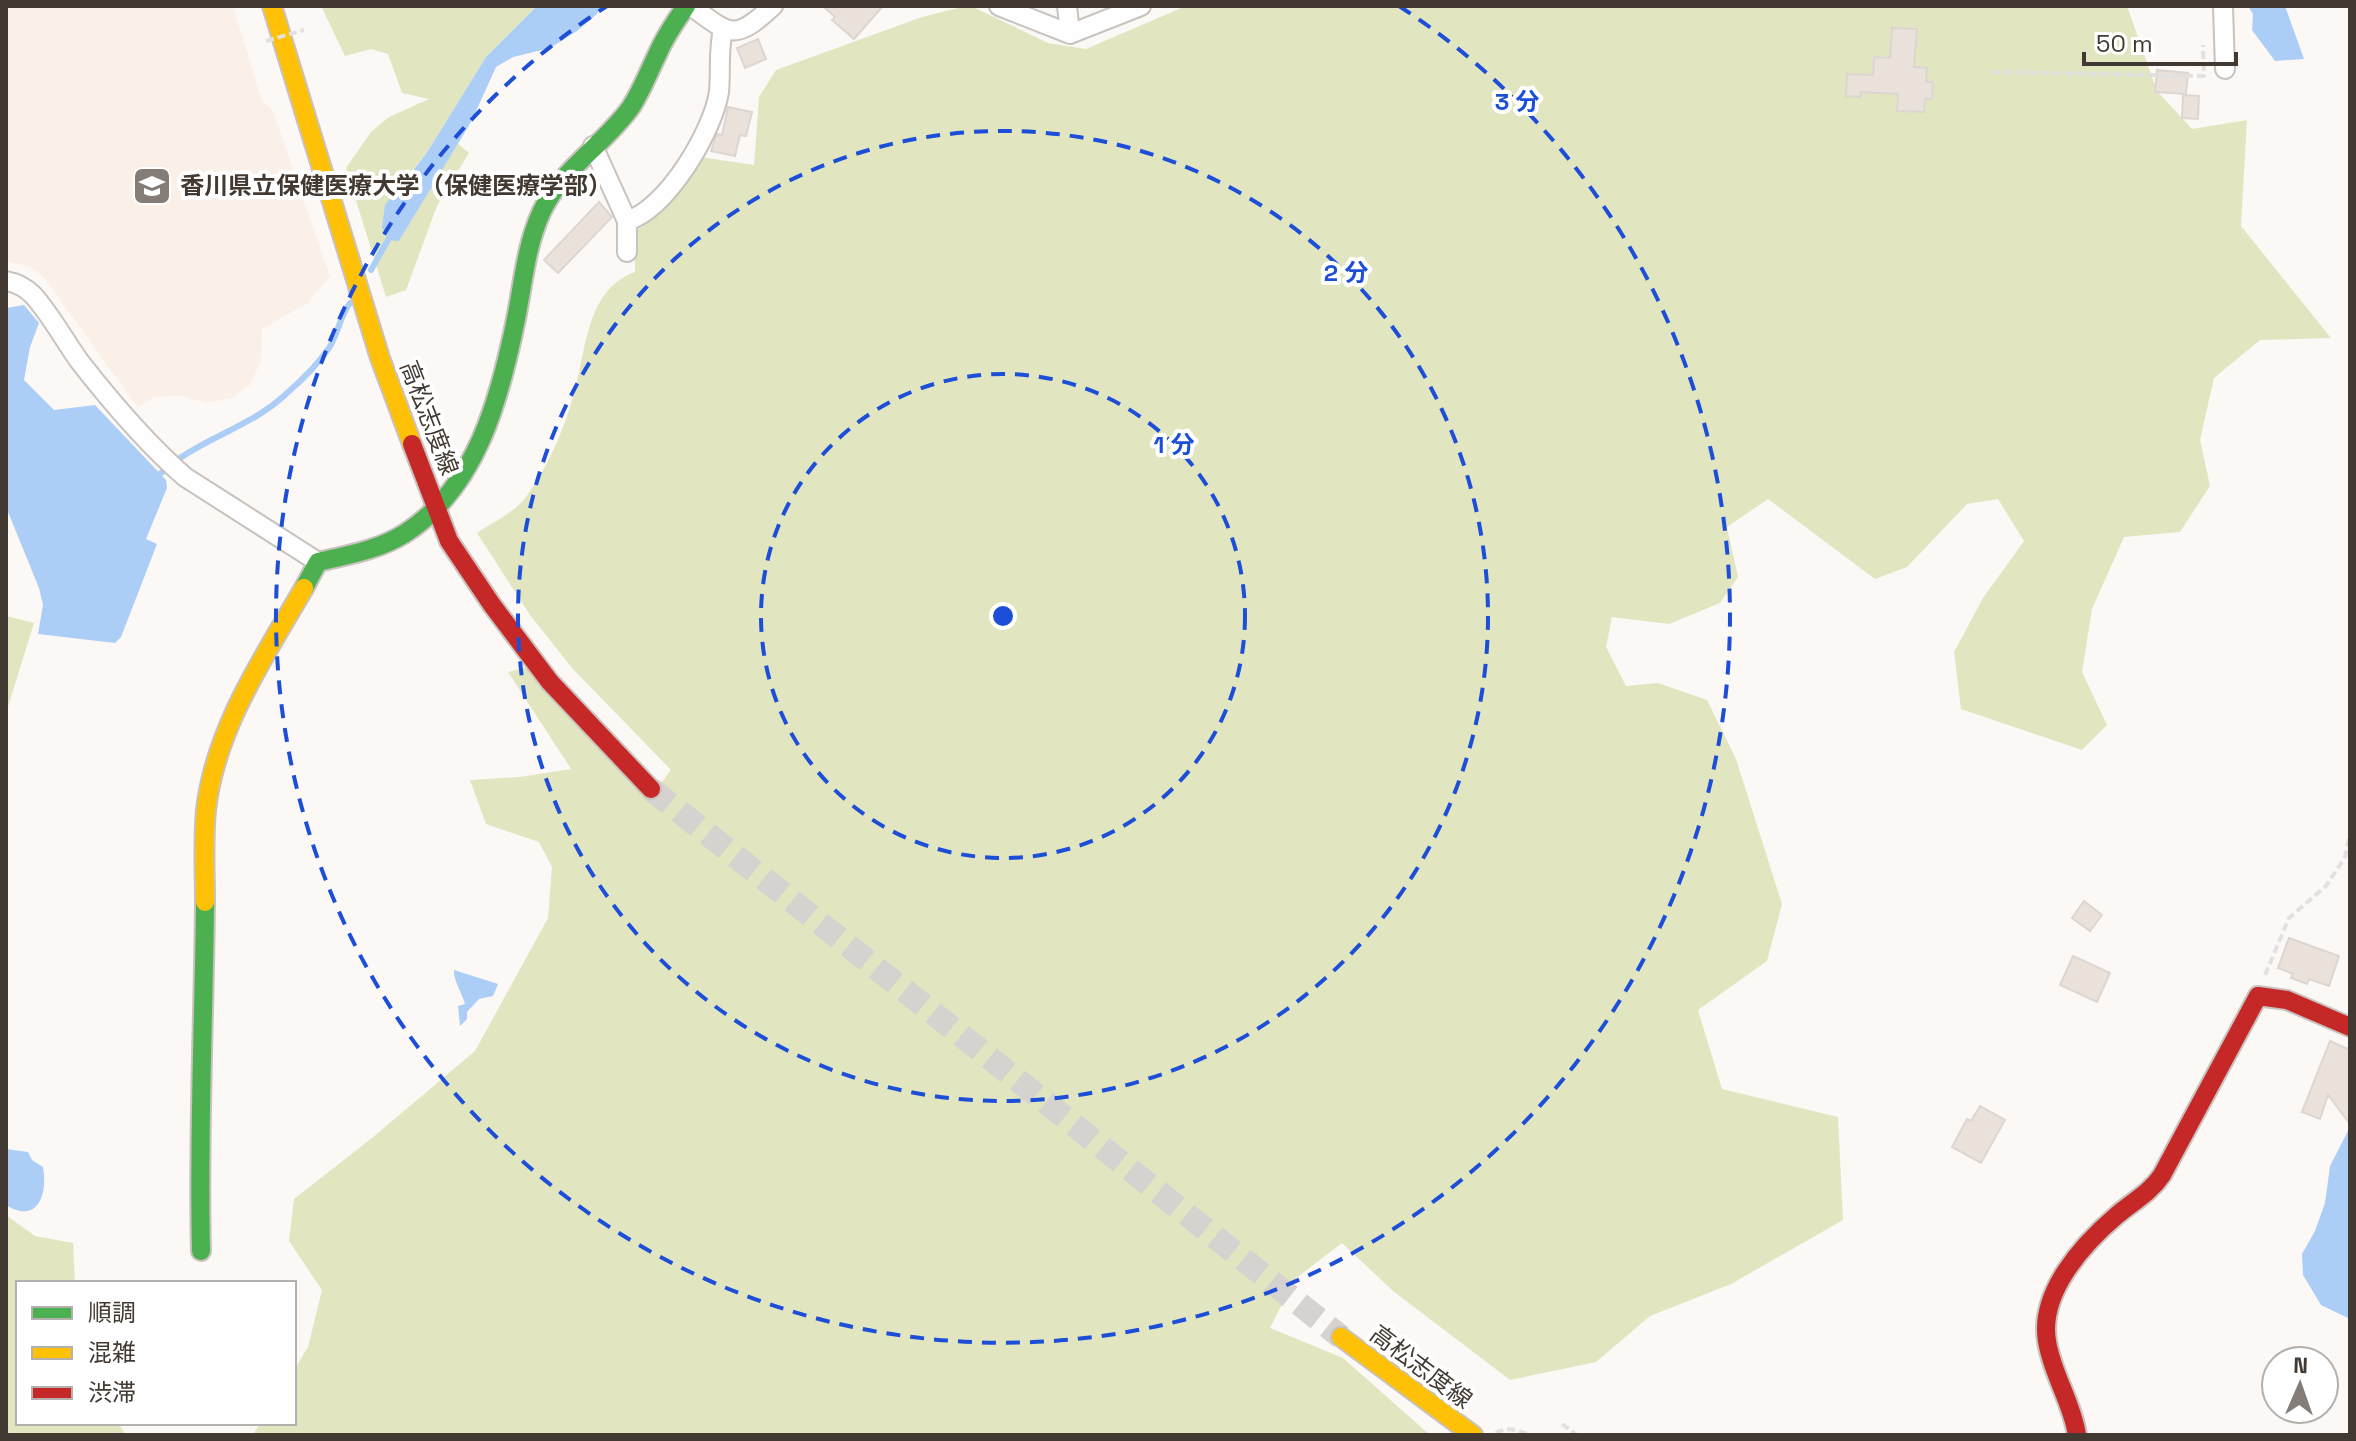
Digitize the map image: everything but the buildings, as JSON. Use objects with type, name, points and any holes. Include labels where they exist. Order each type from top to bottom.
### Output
[{"type":"street","name":"高松志度線","points":[[272,6],[380,358],[449,541],[550,682],[651,789]]},
{"type":"street","points":[[6,281],[17,283],[33,295],[81,363],[142,437],[185,477],[318,562],[341,559],[404,535],[439,508],[463,478],[504,381],[540,215],[558,183],[623,117],[643,89],[662,43],[688,6],[723,30],[738,32],[753,25],[773,6]]},
{"type":"street","points":[[999,6],[1070,34],[1141,6]]},
{"type":"street","points":[[1067,6],[1070,34]]},
{"type":"street","points":[[2223,6],[2225,69]]},
{"type":"street","points":[[627,221],[666,194],[693,154],[714,113],[719,92],[723,30]]},
{"type":"street","points":[[593,146],[627,221],[627,252]]},
{"type":"street","points":[[201,1251],[199,1167],[203,1097],[206,811],[210,784],[239,702],[318,562]]},
{"type":"street","points":[[2077,1435],[2071,1405],[2049,1351],[2046,1324],[2055,1291],[2092,1238],[2155,1185],[2241,1033],[2258,996],[2287,1000],[2350,1027]]},
{"type":"street","name":"高松志度線","points":[[1341,1337],[1473,1435]]},
{"type":"path","points":[[266,41],[304,30]]},
{"type":"path","points":[[1993,72],[2204,76],[2203,34]]},
{"type":"path","points":[[2258,996],[2289,918],[2326,886],[2345,857],[2350,833]]},
{"type":"path","points":[[1562,1424],[1577,1435]]},
{"type":"path","points":[[1496,1433],[1513,1429],[1529,1435]]},
{"type":"shaded area","name":"香川県立保健医療大学（保健医療学部）","points":[[6,6],[233,6],[262,100],[273,111],[330,276],[308,303],[262,329],[261,361],[250,385],[232,398],[207,403],[181,396],[154,397],[138,408],[46,280],[31,267],[6,261]]},
{"type":"green space","points":[[321,6],[537,6],[486,57],[426,154],[396,189],[399,241],[457,143],[469,153],[437,206],[406,290],[386,297],[346,168],[371,132],[389,117],[429,99],[402,93],[388,54],[371,49],[345,56]]},
{"type":"green space","points":[[971,6],[1048,43],[1086,49],[1186,6],[2127,6],[2157,91],[2192,129],[2247,120],[2241,226],[2331,338],[2260,340],[2214,378],[2200,440],[2210,486],[2180,532],[2124,537],[2092,609],[2082,672],[2107,725],[2082,750],[1961,709],[1954,652],[1983,598],[2024,541],[1998,499],[1967,504],[1907,567],[1875,579],[1768,499],[1727,527],[1738,577],[1720,603],[1669,624],[1612,617],[1606,647],[1626,686],[1658,683],[1707,700],[1736,759],[1782,904],[1767,961],[1698,1010],[1722,1089],[1838,1117],[1843,1220],[1731,1284],[1650,1316],[1596,1362],[1510,1380],[1393,1291],[1342,1243],[1295,1279],[1270,1328],[1343,1358],[1430,1435],[252,1435],[260,1425],[296,1425],[296,1367],[308,1347],[322,1290],[289,1241],[294,1199],[475,1051],[548,918],[552,867],[539,842],[486,824],[470,780],[520,777],[571,769],[508,672],[528,667],[651,796],[671,770],[572,668],[530,615],[477,533],[521,502],[550,458],[568,414],[587,336],[599,304],[619,280],[635,272],[635,232],[672,199],[700,157],[754,165],[759,97],[776,70],[922,17]]},
{"type":"green space","points":[[6,616],[34,623],[6,713]]},
{"type":"green space","points":[[6,1215],[35,1236],[73,1243],[75,1281],[16,1281],[16,1425],[119,1425],[126,1435],[6,1435]]},
{"type":"water","points":[[537,6],[601,6],[597,14],[577,31],[550,48],[513,57],[496,67],[471,122],[399,241],[388,240],[382,227],[385,205],[426,154],[486,57]]},
{"type":"water","points":[[2248,6],[2285,6],[2304,59],[2275,61],[2252,30],[2253,14]]},
{"type":"water","points":[[24,305],[39,323],[30,347],[24,380],[54,410],[95,405],[166,480],[167,488],[146,539],[157,544],[121,637],[115,643],[38,634],[43,605],[39,588],[6,507],[6,308]]},
{"type":"water","points":[[454,970],[498,984],[493,996],[479,999],[460,1026],[458,1006],[465,1004]]},
{"type":"water","points":[[2350,1127],[2350,1319],[2321,1305],[2303,1275],[2302,1254],[2325,1203],[2330,1166]]},
{"type":"water","points":[[6,1149],[28,1152],[32,1160],[43,1167],[42,1196],[33,1209],[17,1210],[6,1205]]},
{"type":"waterway","points":[[371,270],[388,240]]},
{"type":"waterway","points":[[160,474],[190,452],[256,416],[292,389],[329,348],[350,303]]},
{"type":"tunnel","points":[[651,789],[1341,1337]]},
{"type":"traffic: fast","points":[[304,588],[318,562],[373,548],[404,534],[429,515],[467,467],[493,410],[516,319],[528,252],[541,213],[571,170],[631,107],[664,41],[686,6]]},
{"type":"traffic: fast","points":[[201,1251],[205,902]]},
{"type":"traffic: slow","points":[[272,6],[380,358],[412,444]]},
{"type":"traffic: slow","points":[[205,902],[206,810],[219,751],[243,694],[304,588]]},
{"type":"traffic: slow","points":[[1341,1337],[1473,1435]]},
{"type":"traffic: jam","points":[[412,444],[449,541],[492,605],[550,682],[651,789]]},
{"type":"traffic: jam","points":[[2077,1435],[2047,1341],[2046,1323],[2050,1305],[2066,1271],[2090,1241],[2162,1175],[2258,996],[2287,1000],[2350,1027]]},
{"type":"place","name":"香川県立保健医療大学（保健医療学部）","points":[[152,186]]}]
